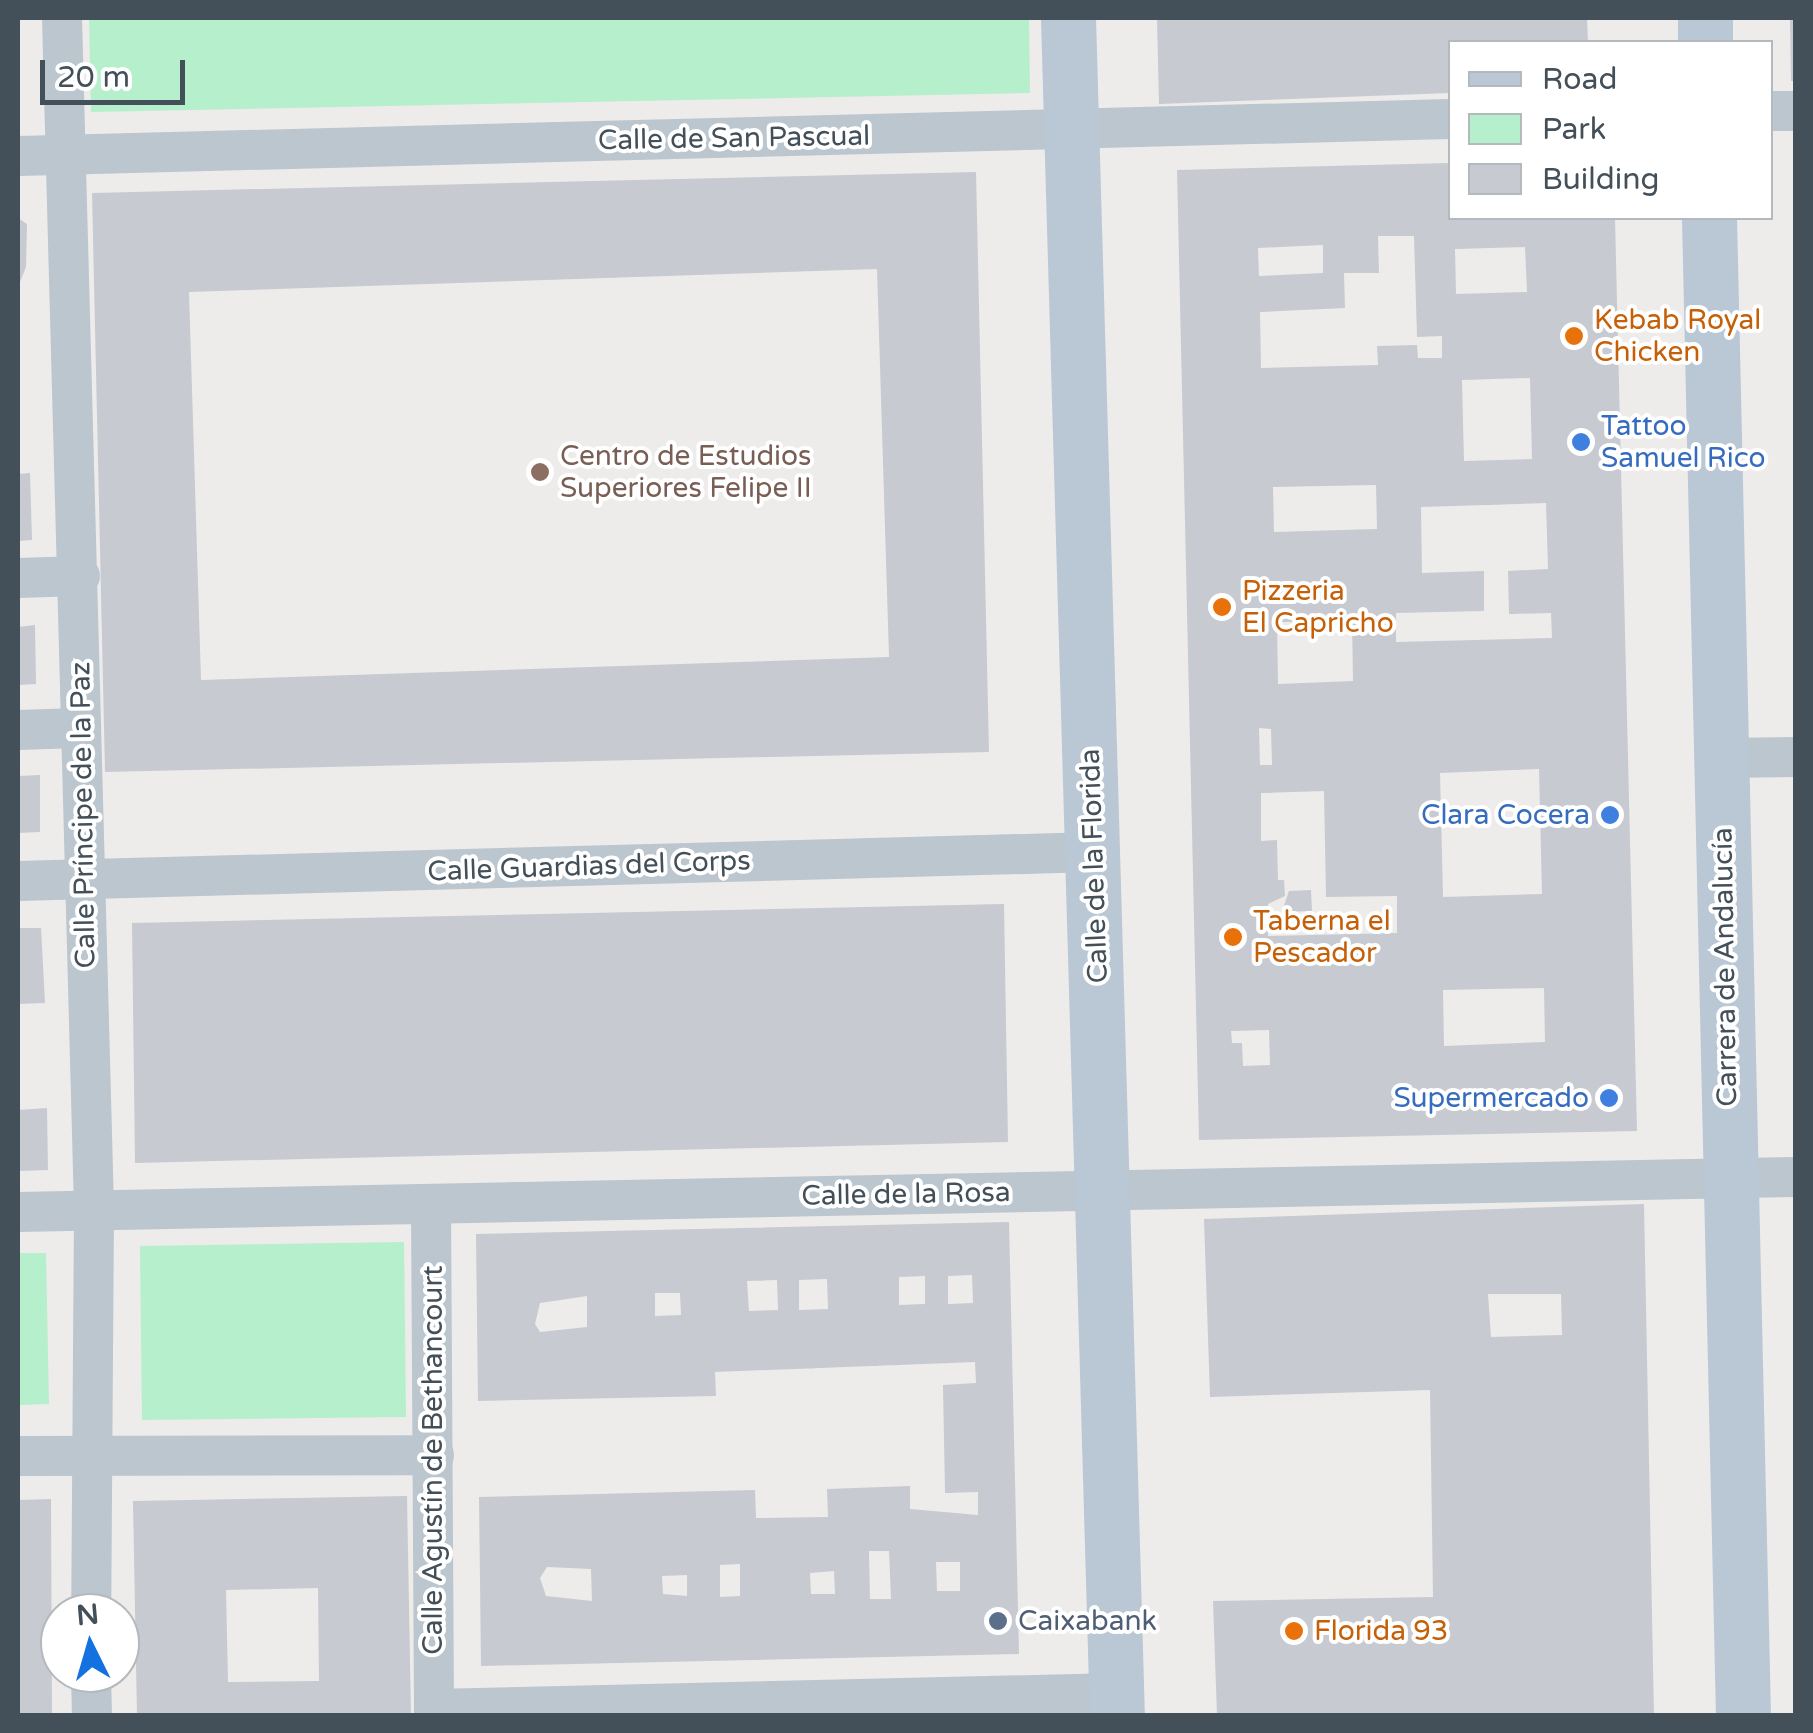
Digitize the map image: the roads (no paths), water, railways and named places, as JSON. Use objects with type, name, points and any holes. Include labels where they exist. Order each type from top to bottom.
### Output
[{"type":"main road","name":"Calle de la Florida","points":[[1068,18],[1117,1704]]},
{"type":"main road","name":"Carrera de Andalucía","points":[[1709,220],[1743,1716]]},
{"type":"street","name":"Calle Príncipe de la Paz","points":[[62,18],[80,576],[79,728],[94,1210],[91,1593]]},
{"type":"street","name":"Calle de San Pascual","points":[[18,156],[1448,119]]},
{"type":"street","points":[[18,578],[80,576]]},
{"type":"street","points":[[18,730],[79,728]]},
{"type":"street","points":[[1722,758],[1796,756]]},
{"type":"street","name":"Calle Guardias del Corps","points":[[18,881],[1094,852]]},
{"type":"street","name":"Calle de la Rosa","points":[[18,1212],[1796,1177]]},
{"type":"street","name":"Calle Agustín de Bethancourt","points":[[431,1204],[434,1712]]},
{"type":"street","points":[[18,1456],[434,1455]]},
{"type":"street","points":[[434,1712],[1117,1704]]},
{"type":"place","name":"Kebab Royal Chicken","points":[[1574,336]]},
{"type":"place","name":"Tattoo Samuel Rico","points":[[1581,442]]},
{"type":"place","name":"Centro de Estudios Superiores Felipe II","points":[[540,472]]},
{"type":"place","name":"Pizzeria El Capricho","points":[[1222,607]]},
{"type":"place","name":"Clara Cocera","points":[[1610,815]]},
{"type":"place","name":"Taberna el Pescador","points":[[1233,937]]},
{"type":"place","name":"Supermercado","points":[[1609,1098]]},
{"type":"place","name":"Caixabank","points":[[998,1621]]},
{"type":"place","name":"Florida 93","points":[[1294,1631]]}]
